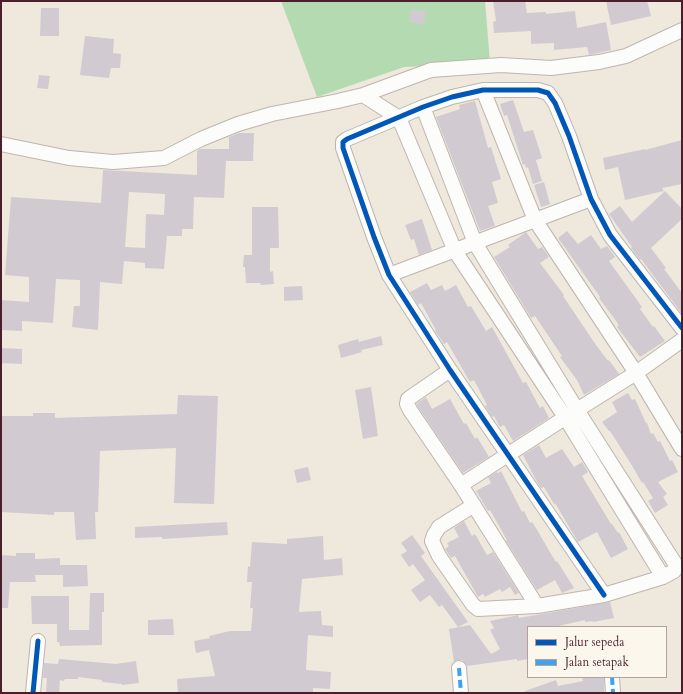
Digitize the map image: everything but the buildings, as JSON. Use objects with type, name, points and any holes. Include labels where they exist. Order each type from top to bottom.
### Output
[{"type":"street","points":[[1,144],[84,160],[113,162],[164,158],[201,139],[238,124],[272,114],[338,102],[363,95],[431,70],[501,65],[551,68],[599,62],[626,56],[682,30]]},
{"type":"street","points":[[483,90],[535,220],[636,374],[682,449]]},
{"type":"street","points":[[604,595],[450,370],[389,276],[342,145],[347,139],[423,107],[452,97],[483,90],[538,90],[548,93],[555,103],[566,129],[591,199],[610,235],[682,328]]},
{"type":"street","points":[[363,95],[399,118],[455,251],[571,413]]},
{"type":"street","points":[[423,107],[475,243],[663,577],[604,595],[537,606],[478,609],[473,605],[440,556],[432,541],[439,526],[474,505]]},
{"type":"street","points":[[389,276],[591,199]]},
{"type":"street","points":[[461,485],[571,413],[636,374],[682,340]]},
{"type":"street","points":[[450,370],[408,399],[407,404],[474,505],[537,606]]},
{"type":"street","points":[[33,693],[38,641]]},
{"type":"street","points":[[459,668],[461,693]]},
{"type":"street","points":[[612,678],[613,693]]},
{"type":"green space","points":[[281,1],[485,1],[490,63],[404,67],[317,97]]},
{"type":"marked path","points":[[459,668],[461,693]]},
{"type":"marked path","points":[[612,678],[613,693]]},
{"type":"cycle path","points":[[604,595],[450,370],[389,275],[343,148],[343,142],[423,107],[452,97],[483,90],[538,90],[548,93],[555,103],[569,136],[591,199],[610,235],[682,328]]},
{"type":"cycle path","points":[[33,693],[38,641]]}]
